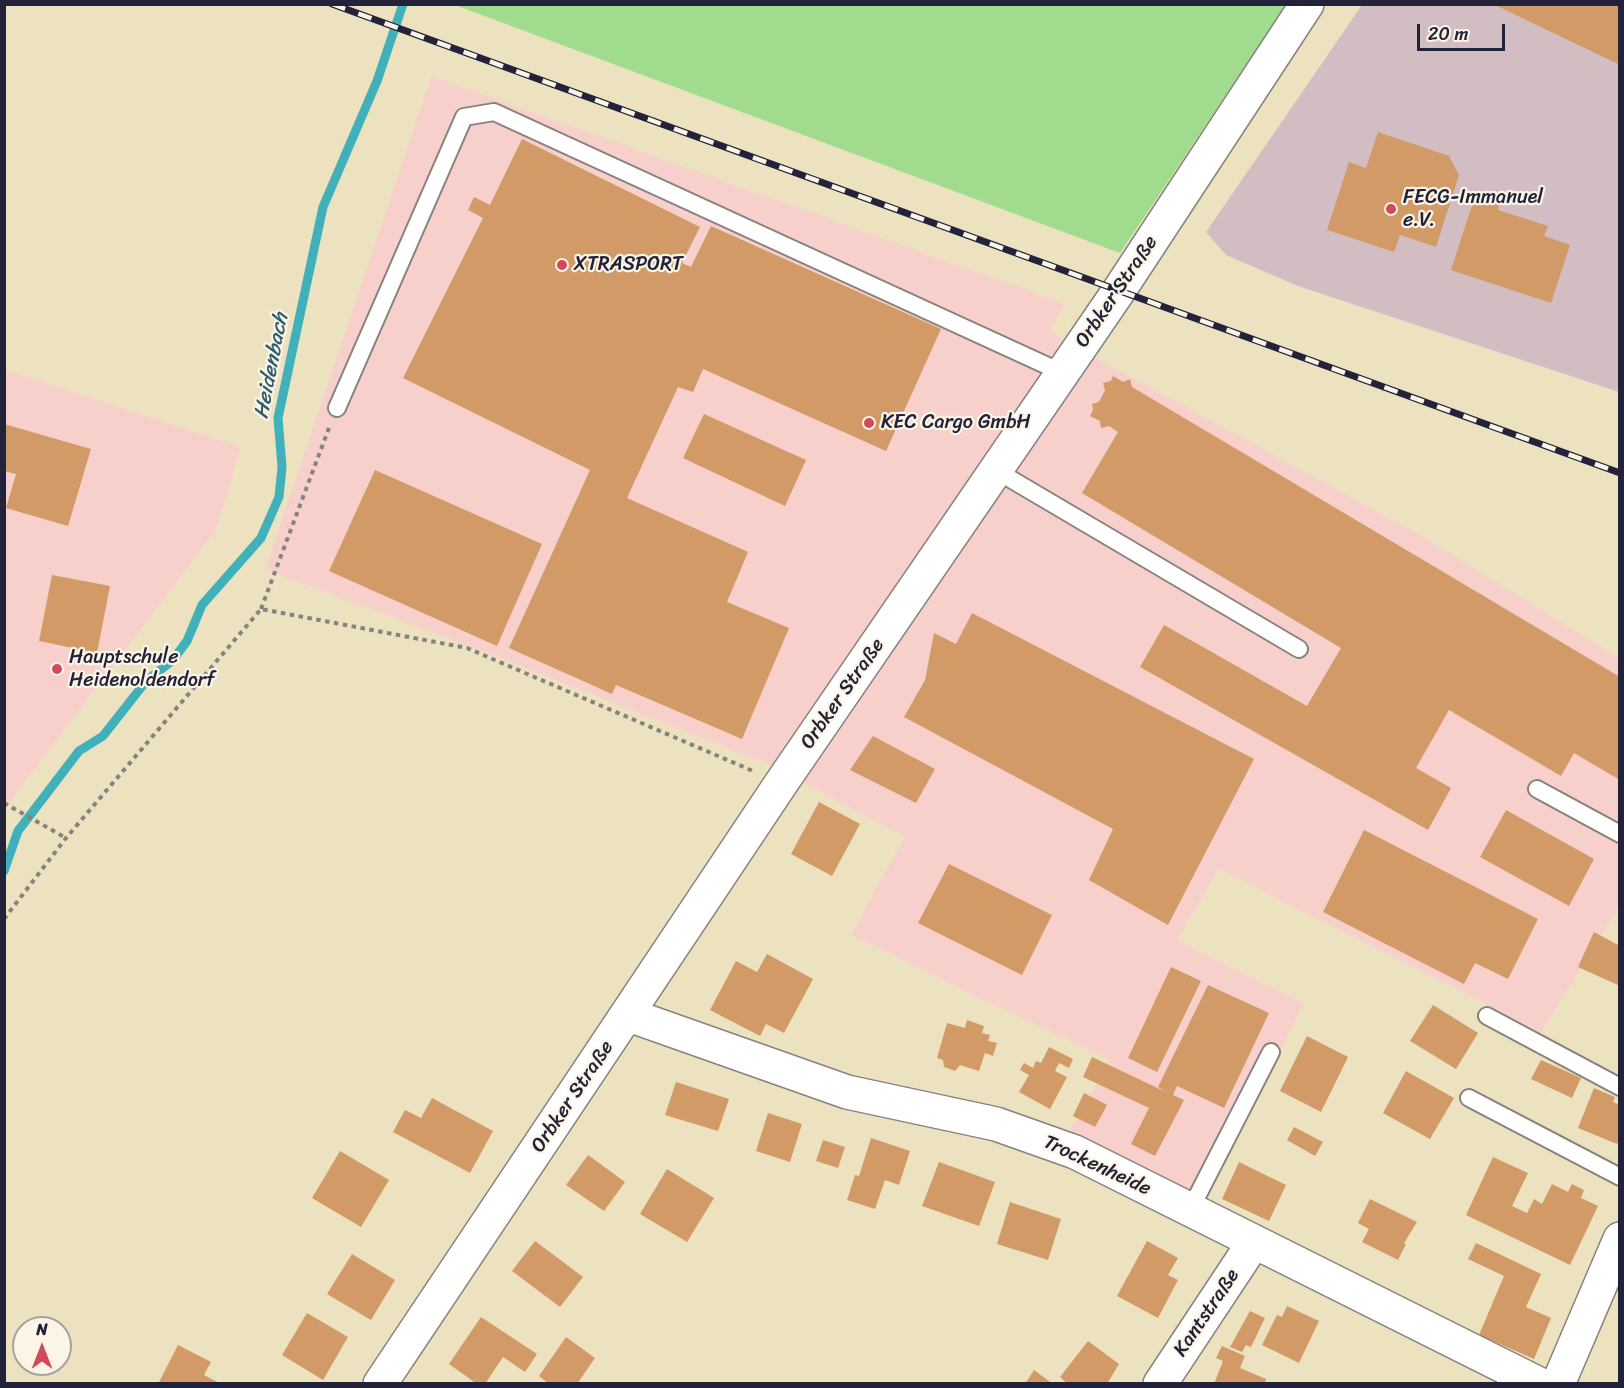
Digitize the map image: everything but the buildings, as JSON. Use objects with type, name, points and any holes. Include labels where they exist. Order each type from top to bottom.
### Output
[{"type":"street","name":"Orbker Straße","points":[[381,1383],[629,1015],[782,782],[1063,373],[1307,4]]},
{"type":"street","name":"Trockenheide","points":[[629,1015],[847,1092],[996,1124],[1075,1152],[1539,1383]]},
{"type":"street","points":[[1558,1383],[1619,1240]]},
{"type":"street","name":"Kantstraße","points":[[1160,1383],[1254,1242]]},
{"type":"lane","points":[[337,408],[464,117],[494,112],[1063,373]]},
{"type":"lane","points":[[997,471],[1299,649]]},
{"type":"lane","points":[[1537,789],[1620,834]]},
{"type":"lane","points":[[1487,1016],[1620,1087]]},
{"type":"lane","points":[[1190,1210],[1271,1052]]},
{"type":"lane","points":[[1469,1098],[1620,1177]]},
{"type":"path","points":[[4,919],[66,838],[261,609],[337,408]]},
{"type":"path","points":[[261,609],[467,648],[782,782]]},
{"type":"path","points":[[4,802],[66,838]]},
{"type":"shaded area","points":[[1362,5],[1619,5],[1619,392],[1298,286],[1226,255],[1206,232]]},
{"type":"shaded area","points":[[432,76],[1065,304],[1050,329],[1058,337],[1422,536],[1619,658],[1619,906],[1541,1032],[1219,868],[1177,940],[1304,1003],[1206,1200],[1069,1133],[1110,1060],[851,935],[905,836],[765,763],[508,661],[265,569]]},
{"type":"shaded area","name":"Hauptschule Heidenoldendorf","points":[[5,369],[241,447],[216,530],[5,808]]},
{"type":"green space","points":[[455,5],[1286,5],[1120,253]]},
{"type":"waterway","name":"Heidenbach","points":[[4,871],[18,831],[79,751],[103,736],[147,680],[172,661],[187,641],[202,605],[261,538],[279,497],[282,467],[278,418],[323,207],[377,81],[403,4]]},
{"type":"railway","points":[[332,4],[1620,473]]},
{"type":"place","name":"FECG-Immanuel e.V.","points":[[1391,209]]},
{"type":"place","name":"XTRASPORT","points":[[562,265]]},
{"type":"place","name":"KEC Cargo GmbH","points":[[869,423]]},
{"type":"place","name":"Hauptschule Heidenoldendorf","points":[[57,669]]}]
